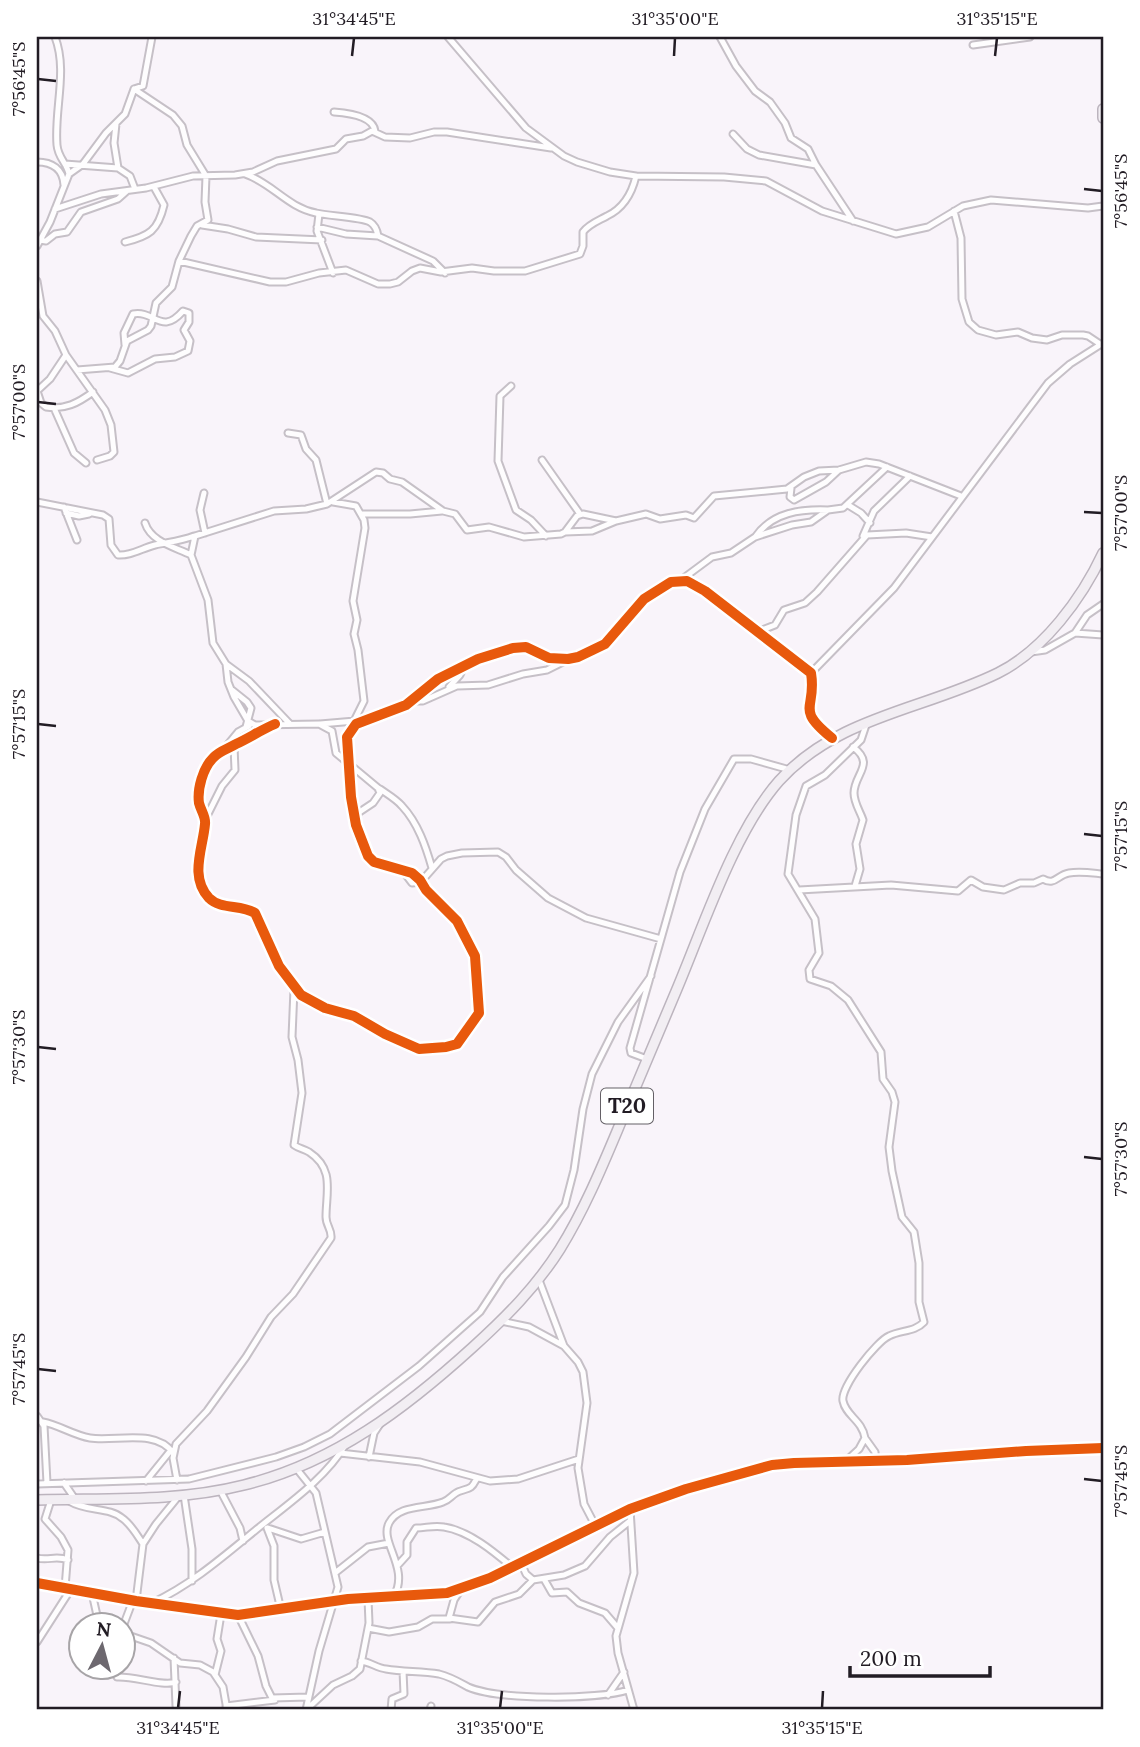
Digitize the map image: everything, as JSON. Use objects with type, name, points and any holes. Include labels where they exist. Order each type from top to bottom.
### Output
[{"type":"main road","points":[[1103,109],[1103,118]]},
{"type":"main road","name":"T20","points":[[37,1500],[182,1496],[274,1477],[346,1444],[380,1424],[432,1384],[501,1321],[539,1280],[562,1245],[590,1193],[723,878],[744,835],[777,783],[801,760],[832,738],[1002,671],[1052,629],[1096,568],[1103,552]]},
{"type":"street","points":[[55,37],[61,63],[57,108],[58,155],[69,174]]},
{"type":"street","points":[[134,89],[144,83],[152,37]]},
{"type":"street","points":[[448,37],[526,128],[552,148],[577,162],[610,172],[636,176],[724,177],[766,181],[822,211],[900,234],[928,227],[970,204],[992,200],[1088,208],[1103,206]]},
{"type":"street","points":[[720,37],[736,66],[755,91],[770,102],[785,123],[791,138],[808,149],[853,221]]},
{"type":"street","points":[[973,45],[1030,37]]},
{"type":"street","points":[[38,244],[69,174],[83,164],[106,133],[125,114],[134,89]]},
{"type":"street","points":[[134,89],[180,122],[187,145],[206,176],[205,202],[208,219],[214,226]]},
{"type":"street","points":[[334,112],[369,120],[382,137],[410,138],[447,132],[552,148]]},
{"type":"street","points":[[116,124],[114,143],[118,168]]},
{"type":"street","points":[[55,209],[77,201],[154,187],[193,176],[244,174],[277,161],[336,149],[346,139],[375,131]]},
{"type":"street","points":[[733,134],[747,149],[759,155],[817,165]]},
{"type":"street","points":[[37,162],[45,162],[57,168],[62,176],[63,191]]},
{"type":"street","points":[[65,164],[118,168],[130,176],[132,190]]},
{"type":"street","points":[[244,174],[263,182],[293,206],[319,214],[370,222],[376,228],[378,236]]},
{"type":"street","points":[[179,261],[224,273],[275,282],[346,270],[383,284],[398,282],[420,268],[445,273],[468,268],[525,271],[575,257],[582,250],[583,232],[618,209],[630,196],[636,176]]},
{"type":"street","points":[[125,242],[145,237],[153,230],[164,205],[154,187]]},
{"type":"street","points":[[38,244],[55,234],[67,232],[81,212],[118,199],[132,190]]},
{"type":"street","points":[[63,191],[77,201]]},
{"type":"street","points":[[832,738],[817,726],[810,716],[811,673],[894,588],[1048,383],[1070,364],[1102,344],[1083,335],[1062,335],[1047,340],[1018,332],[996,335],[968,322],[962,299],[961,238],[954,211]]},
{"type":"street","points":[[319,214],[317,227],[333,273]]},
{"type":"street","points":[[125,345],[130,339],[148,330],[156,303],[172,287],[179,261],[195,229],[208,219]]},
{"type":"street","points":[[199,225],[214,226],[256,237],[323,240]]},
{"type":"street","points":[[317,227],[346,234],[378,236],[433,261],[445,273]]},
{"type":"street","points":[[37,229],[46,230]]},
{"type":"street","points":[[37,281],[41,313],[55,331],[66,355],[93,392],[109,420],[113,454],[97,460]]},
{"type":"street","points":[[77,370],[110,368],[128,373],[155,359],[175,357],[188,351],[190,341],[184,330],[189,322],[188,311],[183,311],[172,321],[153,320],[141,313],[133,314],[125,328],[125,345],[120,361],[110,368]]},
{"type":"street","points":[[66,355],[50,379],[37,391],[41,403],[54,408],[72,405],[93,392]]},
{"type":"street","points":[[511,386],[500,396],[500,468],[516,510],[531,520],[546,536]]},
{"type":"street","points":[[54,408],[74,453],[86,463]]},
{"type":"street","points":[[288,433],[301,435],[306,449],[314,457],[330,503]]},
{"type":"street","points":[[542,460],[580,514]]},
{"type":"street","points":[[362,514],[443,511],[455,514],[469,531],[489,527],[524,537],[546,536],[592,531],[616,521],[646,514],[660,519],[685,515],[694,518],[714,496],[791,488],[812,473],[839,470],[866,462],[887,467],[961,496]]},
{"type":"street","points":[[681,580],[712,557],[731,553],[755,537],[769,522],[796,510],[828,510],[848,505],[887,467]]},
{"type":"street","points":[[791,488],[790,498],[794,500],[826,482],[839,470]]},
{"type":"street","points":[[330,503],[379,472],[407,485],[443,511]]},
{"type":"street","points":[[757,632],[775,625],[787,608],[799,606],[811,598],[862,538],[878,506],[909,476]]},
{"type":"street","points":[[204,493],[200,510],[205,533]]},
{"type":"street","points":[[856,496],[858,511]]},
{"type":"street","points":[[37,502],[83,516],[92,513],[103,515],[109,519],[111,545],[118,555],[195,536],[274,511],[306,509],[330,503],[354,505],[362,514],[365,528],[354,601],[354,634],[364,701],[360,714],[351,721],[347,737],[348,765],[355,815],[370,860],[402,869],[412,883],[421,881],[447,856],[498,852],[548,898],[586,918],[661,939]]},
{"type":"street","points":[[848,505],[870,523]]},
{"type":"street","points":[[65,510],[76,540]]},
{"type":"street","points":[[755,537],[811,522],[828,510]]},
{"type":"street","points":[[565,532],[580,514]]},
{"type":"street","points":[[580,514],[616,521]]},
{"type":"street","points":[[145,523],[148,531],[165,544],[191,555]]},
{"type":"street","points":[[862,538],[874,534],[932,537]]},
{"type":"street","points":[[195,536],[191,555],[208,600],[213,643],[226,664],[248,681],[290,724]]},
{"type":"street","points":[[412,701],[423,701],[447,689],[499,682],[547,670],[568,659],[588,653],[604,644],[644,599],[671,582],[681,580],[705,591],[811,673]]},
{"type":"street","points":[[1027,652],[1045,650],[1075,633],[1087,615],[1103,604]]},
{"type":"street","points":[[1075,633],[1103,635]]},
{"type":"street","points":[[205,820],[198,800],[199,788],[207,766],[247,724],[319,724],[374,718],[412,701],[438,679],[465,664],[518,647],[530,648],[549,658],[568,659]]},
{"type":"street","points":[[226,664],[230,690],[247,724]]},
{"type":"street","points":[[447,689],[460,675],[465,664]]},
{"type":"street","points":[[347,737],[362,720]]},
{"type":"street","points":[[867,722],[863,736],[853,747],[825,775],[806,786],[794,825],[788,868],[789,878],[799,890],[817,926],[819,953],[809,970],[810,979],[831,986],[848,1000],[881,1052],[883,1079],[895,1102],[889,1147],[894,1182],[902,1217],[914,1232],[919,1263],[919,1302],[924,1322],[917,1328],[886,1337],[854,1374],[842,1398],[860,1423],[865,1438],[875,1452],[876,1462]]},
{"type":"street","points":[[224,749],[275,724]]},
{"type":"street","points":[[319,724],[332,731],[336,753],[348,765],[402,806],[423,839],[432,868]]},
{"type":"street","points":[[234,746],[234,770],[225,781],[205,820],[198,863],[198,873],[205,892],[209,898],[220,904],[255,913],[272,952],[294,989],[312,1002],[354,1016],[417,1049],[446,1047],[460,1041],[479,1013],[476,961],[457,920],[426,890],[421,881]]},
{"type":"street","points":[[853,747],[860,752],[864,763],[854,792],[863,820],[856,844],[860,869],[855,886]]},
{"type":"street","points":[[647,1059],[631,1053],[630,1048],[677,884],[696,831],[720,780],[734,758],[751,759],[790,770]]},
{"type":"street","points":[[355,815],[377,799],[379,788]]},
{"type":"street","points":[[799,890],[891,885],[958,891],[971,880],[983,887],[1004,890],[1020,883],[1034,883],[1043,879],[1051,882],[1069,873],[1103,874]]},
{"type":"street","points":[[37,1484],[177,1480],[276,1457],[323,1438],[344,1425],[419,1366],[480,1311],[503,1278],[565,1205],[588,1089],[598,1059],[618,1022],[651,976]]},
{"type":"street","points":[[146,1482],[161,1460],[172,1452],[180,1438],[207,1411],[271,1317],[293,1294],[331,1238],[326,1217],[329,1185],[327,1174],[310,1152],[294,1145],[302,1093],[292,1037],[294,989]]},
{"type":"street","points":[[539,1280],[564,1346]]},
{"type":"street","points":[[501,1321],[529,1327],[564,1346],[578,1362],[587,1403],[578,1468],[581,1492],[595,1525]]},
{"type":"street","points":[[37,1416],[43,1422],[89,1437],[143,1438],[165,1444],[172,1452],[177,1480]]},
{"type":"street","points":[[43,1422],[47,1483]]},
{"type":"street","points":[[369,1458],[374,1433],[380,1424]]},
{"type":"street","points":[[845,1462],[859,1449],[865,1438]]},
{"type":"street","points":[[152,1603],[191,1581],[266,1525],[310,1485],[346,1444]]},
{"type":"street","points":[[37,1583],[238,1615],[335,1601],[431,1594],[461,1589],[521,1563],[630,1509],[686,1489],[772,1465],[876,1462],[1103,1448]]},
{"type":"street","points":[[340,1453],[420,1462],[490,1481],[518,1479],[579,1459]]},
{"type":"street","points":[[296,1468],[319,1500],[338,1587],[319,1651],[306,1710]]},
{"type":"street","points":[[394,1596],[400,1584],[387,1536],[387,1526],[397,1514],[445,1501],[453,1494],[471,1487],[477,1478]]},
{"type":"street","points":[[64,1483],[71,1499],[85,1509],[120,1516],[144,1544]]},
{"type":"street","points":[[220,1490],[240,1528],[243,1541]]},
{"type":"street","points":[[131,1610],[135,1600],[144,1544],[156,1524],[182,1496]]},
{"type":"street","points":[[182,1496],[192,1549],[191,1581]]},
{"type":"street","points":[[37,1642],[39,1632],[68,1588],[66,1545],[46,1522],[51,1500]]},
{"type":"street","points":[[630,1509],[634,1573],[617,1627],[616,1643],[634,1710]]},
{"type":"street","points":[[368,1628],[389,1632],[418,1627],[432,1619],[479,1621],[495,1602],[519,1594],[533,1580],[564,1575],[585,1566],[610,1537],[631,1521]]},
{"type":"street","points":[[266,1525],[301,1539],[325,1532]]},
{"type":"street","points":[[266,1525],[274,1546],[274,1580],[281,1610]]},
{"type":"street","points":[[397,1566],[407,1555],[407,1542],[416,1528],[432,1526],[454,1529],[480,1542],[512,1567]]},
{"type":"street","points":[[335,1573],[365,1549],[389,1543]]},
{"type":"street","points":[[37,1558],[46,1560],[57,1556],[68,1560]]},
{"type":"street","points":[[521,1563],[526,1574],[533,1580]]},
{"type":"street","points":[[544,1579],[552,1593],[567,1591],[579,1603],[606,1613],[617,1627]]},
{"type":"street","points":[[450,1619],[453,1600],[461,1589]]},
{"type":"street","points":[[92,1593],[96,1610]]},
{"type":"street","points":[[306,1710],[333,1685],[358,1671],[368,1628],[368,1598]]},
{"type":"street","points":[[215,1675],[220,1651],[218,1639],[221,1614]]},
{"type":"street","points":[[238,1615],[258,1656],[266,1686],[272,1698],[277,1700]]},
{"type":"street","points":[[136,1636],[180,1663],[200,1665],[215,1675],[223,1687],[226,1708],[309,1697]]},
{"type":"street","points":[[174,1658],[176,1706]]},
{"type":"street","points":[[360,1661],[373,1663],[383,1669],[442,1675],[471,1688],[512,1695],[608,1695],[628,1690]]},
{"type":"street","points":[[391,1710],[392,1699],[404,1694],[403,1671]]},
{"type":"street","points":[[608,1695],[624,1672]]},
{"type":"street","points":[[136,1678],[164,1685],[176,1682]]},
{"type":"cycle path","points":[[275,724],[218,754],[209,762],[204,773],[199,803],[205,821],[198,872],[203,890],[214,902],[255,913],[279,966],[301,995],[325,1008],[354,1016],[419,1049],[457,1044],[479,1013],[475,956],[457,921],[426,890],[420,880],[412,873],[374,862],[368,856],[356,825],[351,797],[347,737],[356,724],[406,705],[438,679],[478,659],[513,648],[526,647],[549,658],[578,657],[605,644],[644,599],[671,582],[687,581],[705,591],[811,673],[810,714],[832,738]]},
{"type":"cycle path","points":[[37,1583],[136,1601],[238,1615],[348,1599],[447,1593],[490,1578],[630,1509],[686,1489],[772,1465],[1103,1448]]}]
